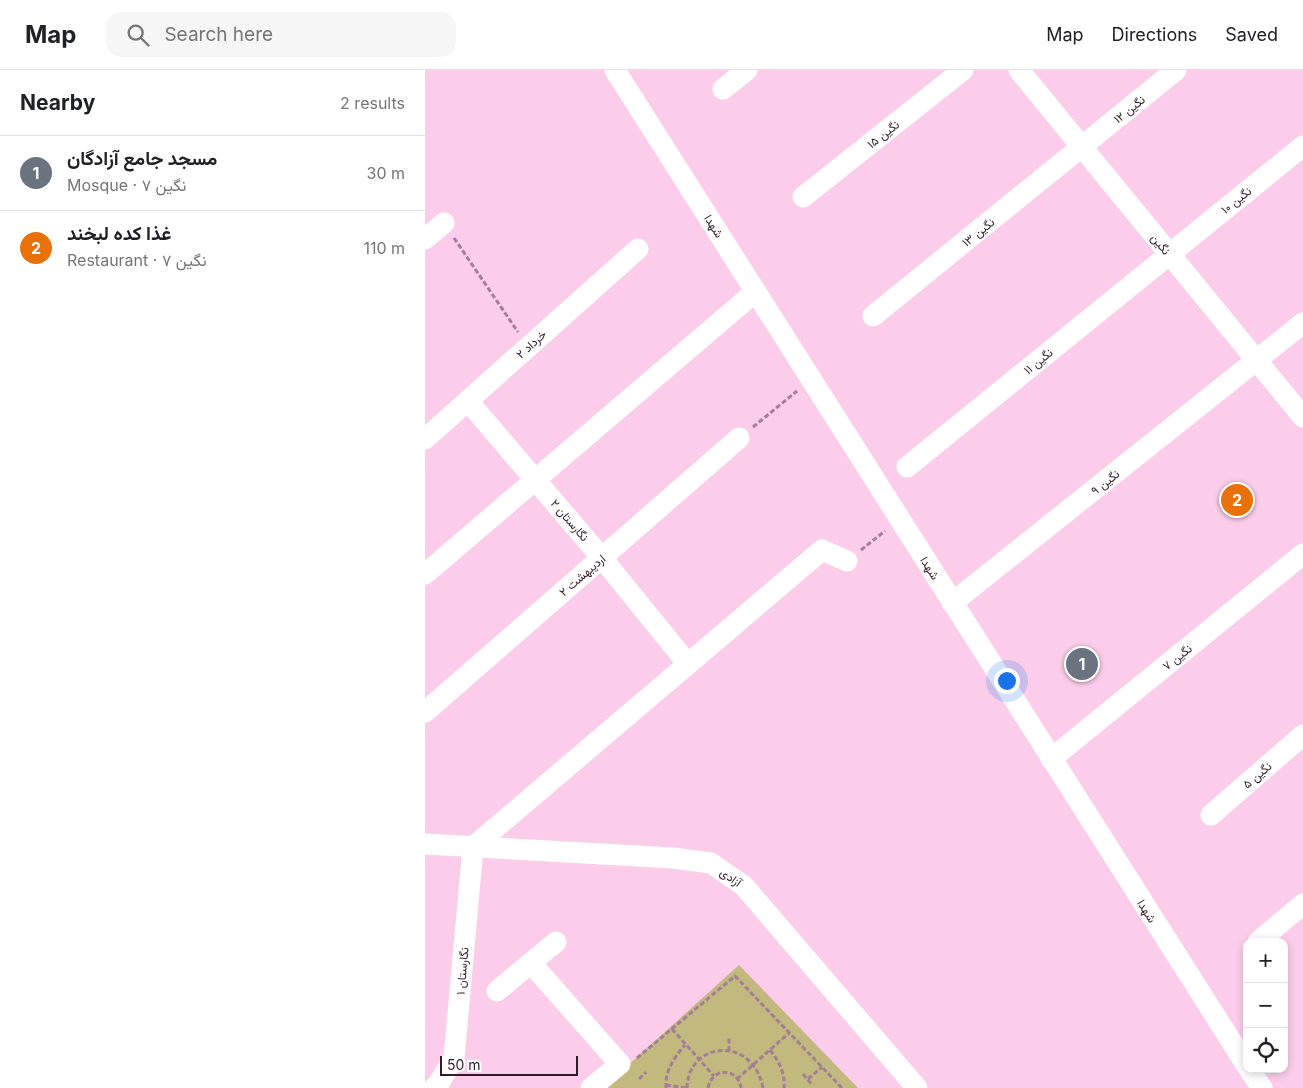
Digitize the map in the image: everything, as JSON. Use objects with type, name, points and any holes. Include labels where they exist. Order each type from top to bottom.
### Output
[{"type":"street","name":"شهدا","points":[[615,70],[1243,1060]]},
{"type":"street","points":[[723,90],[747,70]]},
{"type":"street","name":"نگین ۱۵","points":[[803,197],[963,70]]},
{"type":"street","name":"نگین","points":[[1019,70],[1303,417]]},
{"type":"street","name":"نگین ۱۲","points":[[1082,147],[1176,70]]},
{"type":"street","name":"نگین ۱۰","points":[[1169,254],[1303,146]]},
{"type":"street","name":"نگین ۱۳","points":[[873,316],[1082,147]]},
{"type":"street","points":[[425,239],[444,223]]},
{"type":"street","name":"خرداد ۲","points":[[425,439],[637,249]]},
{"type":"street","name":"نگین ۱۱","points":[[907,467],[1169,254]]},
{"type":"street","points":[[425,574],[755,292]]},
{"type":"street","name":"نگین ۹","points":[[952,603],[1303,323]]},
{"type":"street","name":"نگارستان ۲","points":[[468,401],[602,558],[689,664]]},
{"type":"street","name":"اردیبهشت ۲","points":[[425,712],[739,438]]},
{"type":"street","points":[[473,847],[822,550],[847,561]]},
{"type":"street","name":"نگین ۷","points":[[1051,759],[1303,554]]},
{"type":"street","name":"نگین ۵","points":[[1211,815],[1303,735]]},
{"type":"street","name":"آزادی","points":[[425,844],[673,858],[711,863],[744,886],[917,1088]]},
{"type":"street","name":"نگارستان ۱","points":[[434,1088],[454,1058],[473,847]]},
{"type":"street","points":[[1262,938],[1303,904]]},
{"type":"street","points":[[497,991],[556,942]]},
{"type":"street","points":[[531,962],[626,1063],[591,1088]]},
{"type":"street","name":"شهدا","points":[[1252,1073],[1262,1088]]},
{"type":"path","points":[[444,223],[528,347]]},
{"type":"path","points":[[739,438],[811,380]]},
{"type":"path","points":[[847,561],[899,520]]},
{"type":"path","points":[[626,1063],[671,1030],[735,976],[842,1088]]},
{"type":"path","points":[[671,1030],[714,1076]]},
{"type":"path","points":[[737,1078],[789,1033]]},
{"type":"path","points":[[729,1038],[729,1051]]},
{"type":"path","points":[[685,1045],[671,1061],[666,1087],[686,1088],[691,1069],[699,1060],[710,1053],[729,1051],[746,1057],[754,1064],[761,1076],[763,1088]]},
{"type":"path","points":[[770,1050],[779,1062],[784,1080],[784,1088]]},
{"type":"path","points":[[808,1080],[822,1067]]},
{"type":"path","points":[[639,1079],[646,1072]]},
{"type":"path","points":[[708,1088],[710,1080],[724,1072],[734,1075],[741,1088]]},
{"type":"path","points":[[803,1074],[812,1085]]},
{"type":"shaded area","points":[[739,965],[858,1088],[603,1088]]},
{"type":"place","name":"غذا کده لبخند","points":[[1237,500]]},
{"type":"place","name":"مسجد جامع آزادگان","points":[[1082,664]]}]
